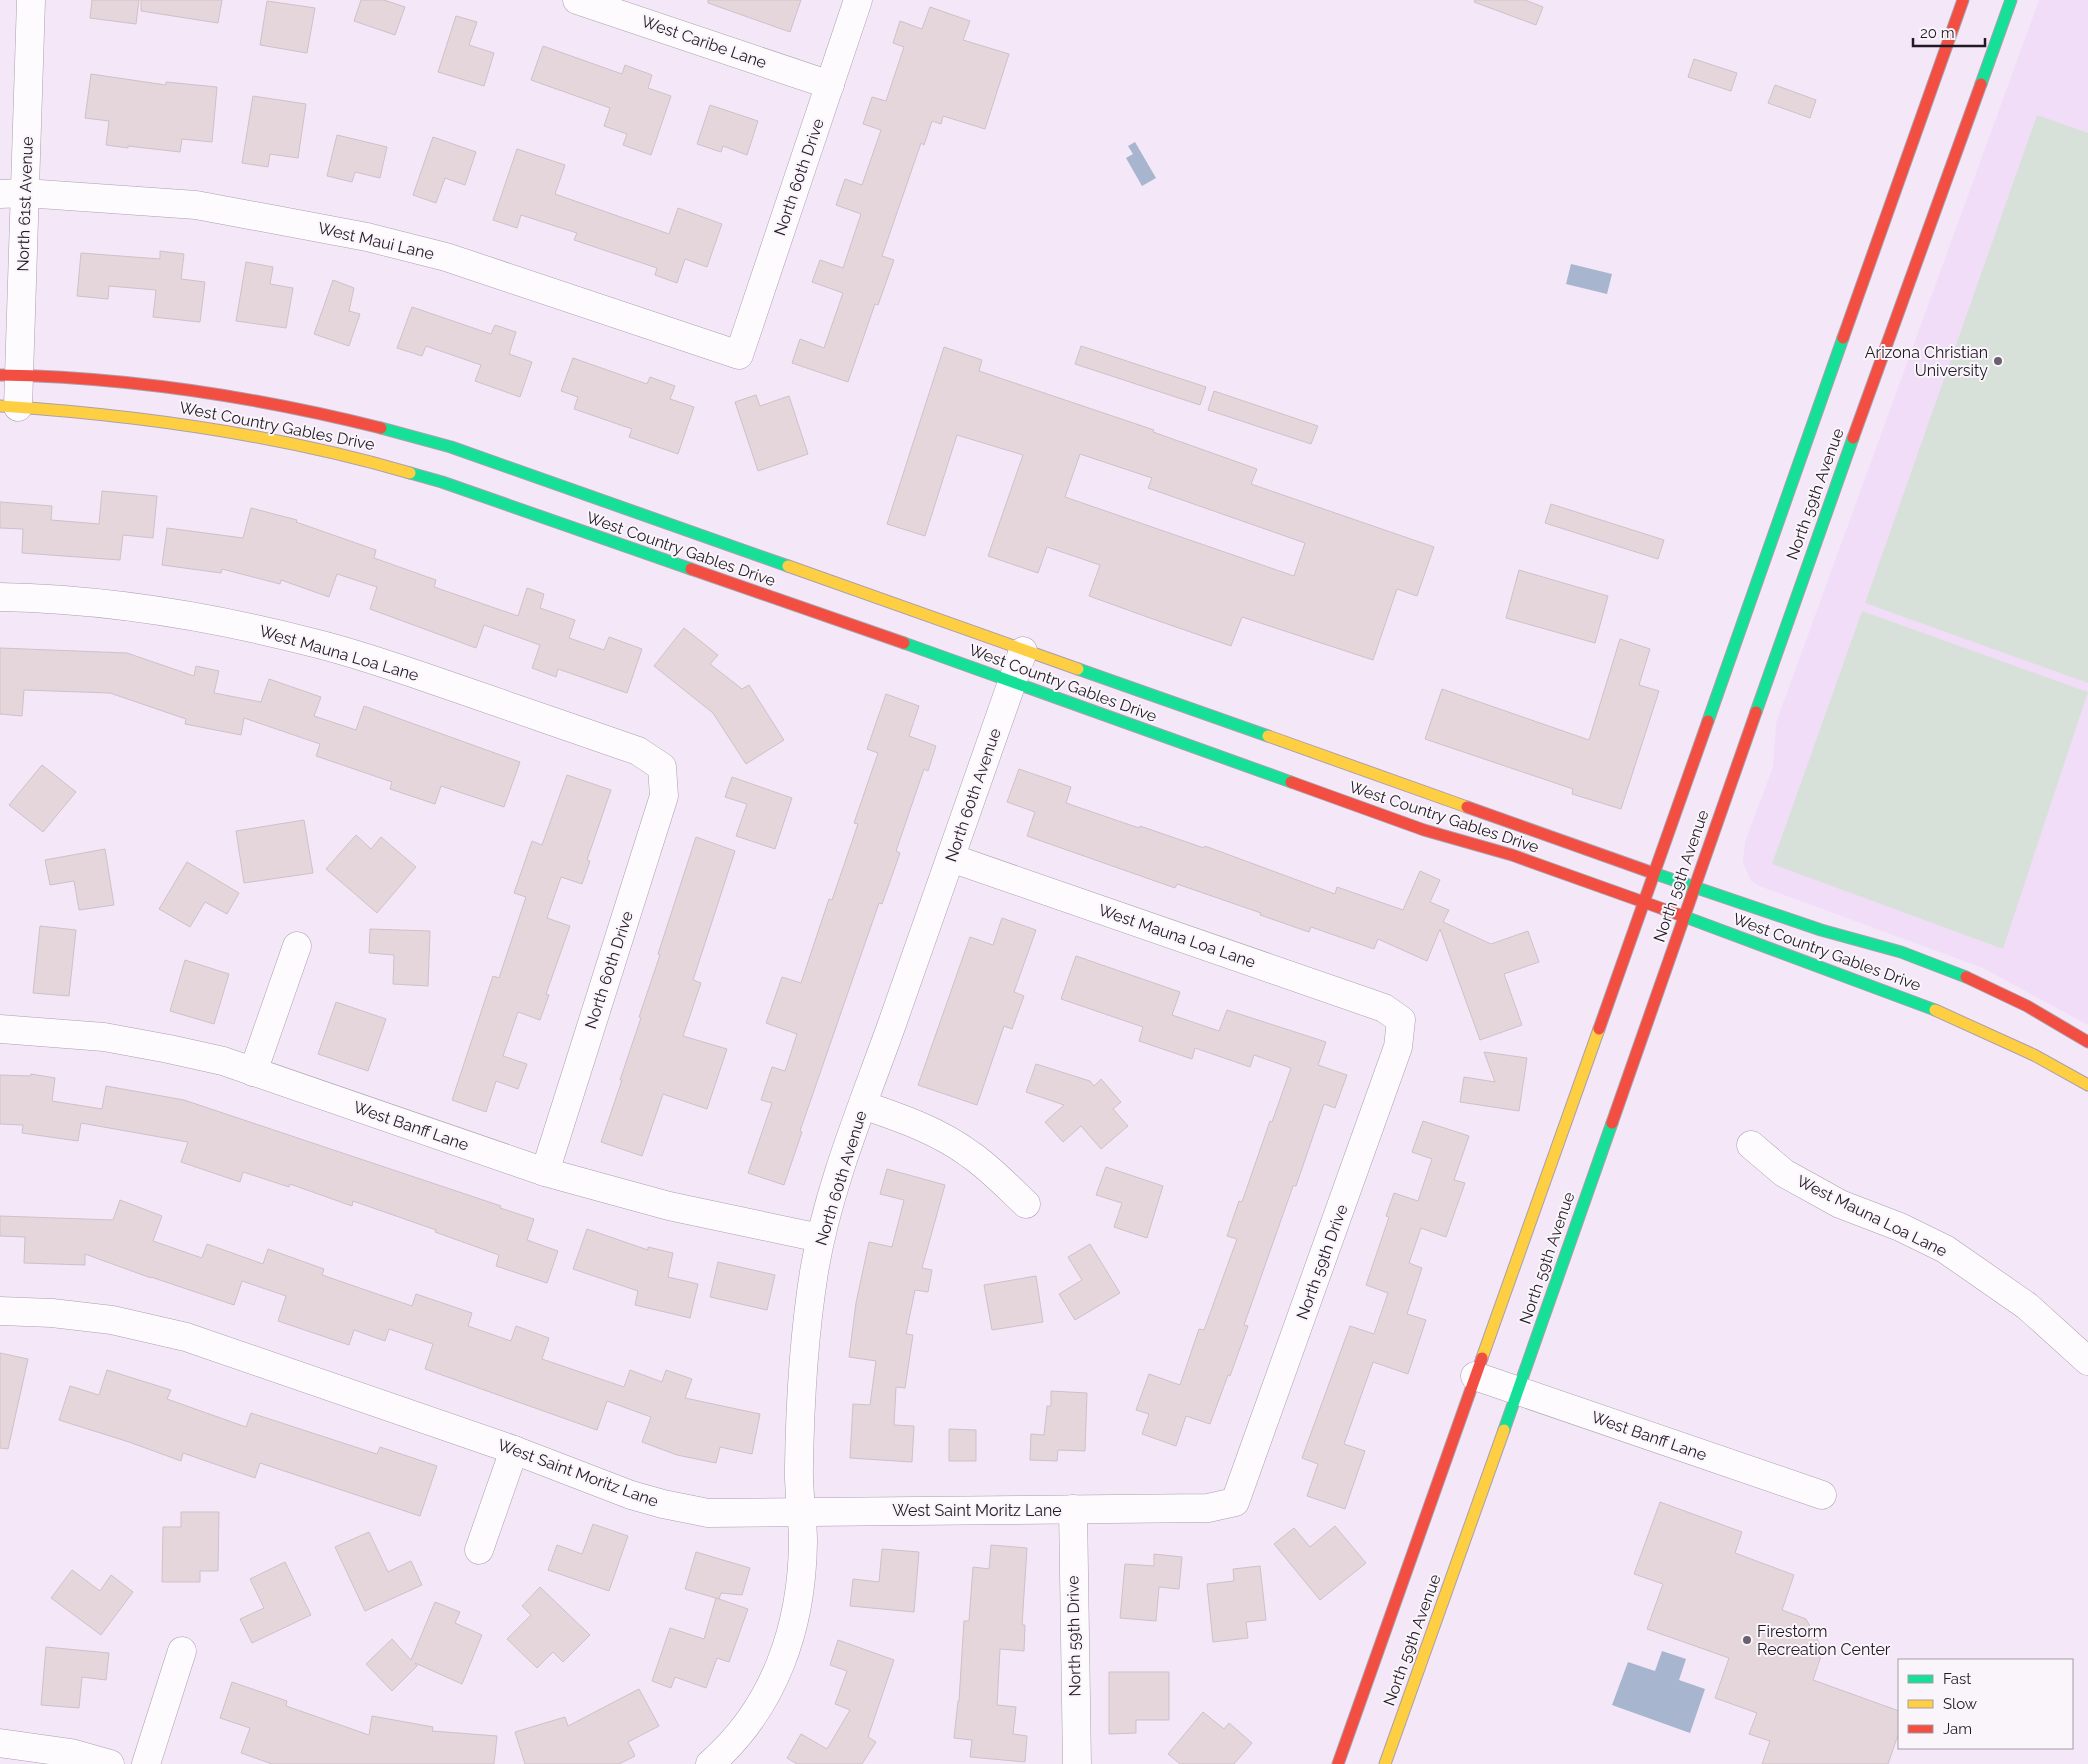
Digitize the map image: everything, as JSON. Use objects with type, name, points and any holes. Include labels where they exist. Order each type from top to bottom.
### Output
[{"type":"street","name":"North 61st Avenue","points":[[9,407],[13,193],[31,0]]},
{"type":"street","name":"West Caribe Lane","points":[[577,0],[830,85]]},
{"type":"street","name":"North 60th Drive","points":[[739,355],[858,0]]},
{"type":"street","name":"North 59th Avenue","points":[[1338,1764],[1963,0]]},
{"type":"street","name":"North 59th Avenue","points":[[1385,1764],[1685,917],[1814,544],[2011,0]]},
{"type":"street","name":"West Maui Lane","points":[[13,193],[196,205],[367,237],[446,257],[739,355]]},
{"type":"street","name":"West Country Gables Drive","points":[[10,375],[173,386],[311,410],[451,447],[1654,873],[1821,930],[1900,952],[1979,982],[2026,1006],[2088,1042]]},
{"type":"street","name":"West Country Gables Drive","points":[[9,407],[177,422],[308,445],[442,482],[1012,682],[1424,830],[1512,855],[1685,917],[1922,1004],[2034,1055],[2088,1085]]},
{"type":"street","name":"West Mauna Loa Lane","points":[[0,598],[44,598],[126,606],[236,624],[320,644],[406,671],[638,751],[662,767]]},
{"type":"street","name":"North 60th Avenue","points":[[710,1764],[746,1726],[767,1697],[796,1621],[803,1542],[799,1469],[802,1389],[814,1275],[820,1238],[830,1201],[1023,651]]},
{"type":"street","name":"North 60th Drive","points":[[545,1172],[664,796],[662,767]]},
{"type":"street","name":"West Mauna Loa Lane","points":[[950,858],[1384,1008],[1401,1020]]},
{"type":"street","points":[[253,1072],[297,946]]},
{"type":"street","name":"North 59th Drive","points":[[1235,1502],[1398,1047],[1401,1020]]},
{"type":"street","name":"West Banff Lane","points":[[0,1029],[104,1037],[223,1061],[545,1172],[670,1206],[820,1238]]},
{"type":"street","points":[[863,1106],[899,1117],[941,1136],[972,1155],[999,1177],[1026,1204]]},
{"type":"street","name":"West Mauna Loa Lane","points":[[1751,1145],[1784,1173],[1840,1204],[1900,1227],[1945,1249],[2027,1306],[2088,1360]]},
{"type":"street","name":"West Saint Moritz Lane","points":[[0,1311],[52,1313],[112,1320],[186,1337],[514,1450],[631,1495],[708,1513],[1208,1508],[1235,1502]]},
{"type":"street","name":"West Banff Lane","points":[[1475,1376],[1822,1495]]},
{"type":"street","points":[[479,1550],[514,1450]]},
{"type":"street","name":"North 59th Drive","points":[[1073,1509],[1077,1764]]},
{"type":"street","points":[[146,1764],[182,1651]]},
{"type":"street","points":[[0,1743],[71,1753],[110,1764]]},
{"type":"shaded area","name":"Arizona Christian University","points":[[2039,0],[2088,0],[2088,1025],[1983,968],[1762,887],[1751,881],[1743,863],[1745,842],[1773,767],[1776,723]]},
{"type":"shaded area","points":[[2037,115],[2088,133],[2088,683],[1865,603]]},
{"type":"shaded area","points":[[1862,611],[2088,692],[2003,949],[1772,864]]},
{"type":"water","points":[[1135,142],[1156,178],[1142,186],[1126,158],[1133,154],[1128,146]]},
{"type":"water","points":[[1571,264],[1612,274],[1607,294],[1566,284]]},
{"type":"water","points":[[1662,1651],[1686,1659],[1679,1680],[1705,1689],[1690,1733],[1612,1705],[1628,1662],[1655,1671]]},
{"type":"building","points":[[92,0],[139,0],[136,24],[90,18]]},
{"type":"building","points":[[141,0],[222,0],[218,23],[141,11]]},
{"type":"building","points":[[361,0],[384,0],[405,7],[395,35],[354,21]]},
{"type":"building","points":[[708,0],[801,0],[790,32],[708,3]]},
{"type":"building","points":[[1475,0],[1525,0],[1543,7],[1536,25],[1474,2]]},
{"type":"building","points":[[267,1],[315,8],[307,53],[260,45]]},
{"type":"building","points":[[930,7],[970,21],[963,40],[1009,54],[985,129],[943,116],[941,124],[932,121],[924,145],[921,143],[882,256],[894,260],[878,305],[875,304],[848,382],[792,363],[800,339],[824,348],[843,293],[812,282],[820,260],[843,268],[861,214],[836,205],[845,179],[862,185],[881,130],[863,124],[872,97],[886,101],[904,47],[893,43],[900,21],[922,29]]},
{"type":"building","points":[[456,16],[477,22],[469,45],[494,53],[484,86],[438,72]]},
{"type":"building","points":[[543,46],[622,74],[625,65],[652,75],[648,88],[671,96],[651,155],[623,145],[627,134],[604,126],[610,108],[531,80]]},
{"type":"building","points":[[1694,59],[1737,73],[1731,91],[1688,77]]},
{"type":"building","points":[[91,74],[166,85],[166,82],[217,87],[212,142],[182,139],[180,152],[106,145],[109,121],[85,118]]},
{"type":"building","points":[[1775,85],[1816,100],[1810,118],[1768,103]]},
{"type":"building","points":[[253,96],[306,104],[298,158],[270,154],[268,167],[242,163]]},
{"type":"building","points":[[710,105],[758,121],[747,155],[723,146],[721,152],[697,144]]},
{"type":"building","points":[[337,135],[387,147],[380,178],[355,172],[352,182],[327,176]]},
{"type":"building","points":[[433,137],[476,152],[465,185],[445,178],[436,203],[413,195]]},
{"type":"building","points":[[517,149],[565,165],[555,194],[669,234],[678,208],[722,224],[707,267],[685,259],[677,283],[655,275],[657,268],[574,240],[577,233],[521,215],[517,228],[493,220]]},
{"type":"building","points":[[160,251],[184,254],[181,279],[205,282],[200,322],[153,317],[156,290],[109,286],[108,299],[77,296],[81,253],[160,259]]},
{"type":"building","points":[[246,262],[273,267],[270,284],[293,288],[286,328],[236,321]]},
{"type":"building","points":[[333,280],[354,288],[349,311],[360,314],[349,346],[314,334]]},
{"type":"building","points":[[412,307],[491,334],[495,325],[516,332],[509,354],[532,362],[520,397],[475,381],[481,365],[426,346],[422,356],[397,348]]},
{"type":"building","points":[[1081,346],[1206,387],[1200,405],[1075,364]]},
{"type":"building","points":[[944,347],[982,360],[979,371],[1154,430],[1153,432],[1257,469],[1251,484],[1434,547],[1417,596],[1397,589],[1373,660],[1242,617],[1231,646],[1150,618],[1089,596],[1100,565],[1047,547],[1038,573],[988,556],[1023,455],[957,435],[925,536],[887,524]],"holes":[[[1080,454],[1152,478],[1148,488],[1305,543],[1294,576],[1065,497]]]},
{"type":"building","points":[[573,358],[647,384],[650,377],[675,386],[670,399],[694,407],[678,454],[629,437],[632,429],[574,409],[578,397],[561,391]]},
{"type":"building","points":[[1214,391],[1318,426],[1311,444],[1208,410]]},
{"type":"building","points":[[756,395],[760,406],[789,396],[808,454],[758,471],[735,402]]},
{"type":"building","points":[[102,491],[157,496],[153,538],[123,535],[120,560],[22,553],[23,529],[0,528],[0,502],[52,506],[51,520],[99,524]]},
{"type":"building","points":[[1551,504],[1664,540],[1658,559],[1545,523]]},
{"type":"building","points":[[251,508],[297,520],[296,522],[376,550],[374,558],[436,580],[434,587],[518,616],[527,588],[544,594],[540,608],[575,620],[569,638],[604,650],[609,637],[642,649],[627,693],[558,669],[556,677],[532,668],[540,645],[484,625],[476,648],[370,609],[377,587],[337,574],[329,597],[281,580],[280,584],[222,569],[221,573],[162,565],[167,528],[243,538]]},
{"type":"building","points":[[1519,570],[1608,596],[1595,643],[1506,618]]},
{"type":"building","points":[[684,628],[718,655],[710,664],[742,689],[749,685],[784,740],[746,764],[713,713],[654,666]]},
{"type":"building","points":[[1620,639],[1650,649],[1639,685],[1659,691],[1621,809],[1572,794],[1573,789],[1425,739],[1442,689],[1589,740]]},
{"type":"building","points":[[0,648],[127,653],[194,676],[196,666],[219,671],[214,693],[261,702],[269,679],[321,697],[314,716],[356,730],[364,706],[520,762],[504,807],[441,786],[435,804],[390,789],[392,782],[316,756],[320,744],[244,718],[241,735],[185,724],[186,719],[110,693],[24,690],[22,716],[0,714]]},
{"type":"building","points":[[886,694],[919,706],[909,736],[936,746],[928,771],[924,769],[896,851],[900,853],[882,904],[879,903],[800,1131],[802,1132],[784,1185],[748,1173],[772,1103],[761,1100],[772,1067],[785,1071],[797,1034],[766,1023],[782,977],[801,983],[829,899],[832,900],[858,824],[854,823],[878,753],[867,749]]},
{"type":"building","points":[[42,765],[76,792],[43,832],[9,805]]},
{"type":"building","points":[[1019,769],[1071,787],[1066,803],[1139,828],[1140,826],[1204,848],[1205,846],[1335,894],[1337,887],[1403,910],[1420,871],[1440,880],[1430,902],[1449,910],[1443,922],[1491,944],[1528,931],[1539,962],[1504,974],[1522,1025],[1480,1040],[1440,929],[1427,961],[1378,939],[1374,949],[1311,927],[1309,932],[1177,884],[1175,888],[1027,836],[1035,812],[1007,802]]},
{"type":"building","points":[[567,775],[611,790],[587,860],[590,861],[582,884],[561,877],[547,918],[570,926],[546,994],[549,995],[540,1020],[518,1012],[503,1056],[527,1064],[518,1089],[496,1081],[486,1112],[452,1100],[493,976],[499,978],[526,897],[514,893],[532,841],[542,845]]},
{"type":"building","points":[[732,777],[792,798],[775,849],[736,836],[747,804],[725,797]]},
{"type":"building","points":[[304,820],[313,873],[244,883],[236,831]]},
{"type":"building","points":[[356,835],[371,849],[381,837],[416,867],[377,913],[326,869]]},
{"type":"building","points":[[696,837],[735,851],[693,980],[701,983],[683,1036],[727,1049],[707,1109],[663,1094],[642,1156],[601,1142],[622,1080],[620,1080],[641,1018],[639,1017],[660,955],[658,954]]},
{"type":"building","points":[[105,849],[114,905],[79,910],[74,881],[50,885],[45,860]]},
{"type":"building","points":[[187,862],[239,893],[227,914],[205,902],[190,927],[159,909]]},
{"type":"building","points":[[1002,918],[1036,930],[1014,992],[1024,996],[1012,1029],[1004,1026],[977,1105],[918,1085],[970,937],[993,945]]},
{"type":"building","points":[[40,926],[76,930],[69,996],[33,993]]},
{"type":"building","points":[[370,929],[430,931],[428,986],[393,984],[394,955],[369,953]]},
{"type":"building","points":[[1076,956],[1180,992],[1172,1015],[1219,1031],[1227,1010],[1326,1042],[1318,1065],[1347,1075],[1335,1108],[1324,1104],[1296,1186],[1293,1186],[1244,1325],[1248,1326],[1210,1424],[1186,1416],[1176,1446],[1142,1434],[1149,1414],[1136,1410],[1149,1374],[1180,1385],[1199,1329],[1204,1330],[1237,1239],[1227,1236],[1239,1201],[1242,1202],[1270,1121],[1272,1122],[1291,1068],[1254,1055],[1250,1067],[1195,1048],[1192,1059],[1139,1041],[1143,1027],[1061,999]]},
{"type":"building","points":[[185,960],[229,974],[214,1024],[170,1011]]},
{"type":"building","points":[[336,1002],[386,1019],[368,1071],[318,1054]]},
{"type":"building","points":[[1484,1052],[1527,1058],[1519,1111],[1460,1102],[1464,1077],[1495,1082]]},
{"type":"building","points":[[1036,1064],[1090,1081],[1094,1086],[1101,1079],[1121,1102],[1113,1109],[1128,1126],[1101,1149],[1081,1126],[1063,1142],[1045,1122],[1064,1105],[1026,1092]]},
{"type":"building","points":[[31,1074],[55,1078],[52,1101],[102,1109],[106,1086],[184,1100],[501,1206],[500,1208],[534,1219],[527,1240],[558,1251],[547,1283],[496,1266],[499,1255],[435,1232],[436,1230],[353,1201],[352,1206],[290,1184],[289,1187],[243,1172],[240,1182],[181,1162],[188,1142],[81,1123],[78,1141],[22,1133],[23,1125],[0,1124],[0,1075],[30,1076]]},
{"type":"building","points":[[1423,1121],[1469,1136],[1454,1180],[1465,1183],[1446,1237],[1421,1228],[1409,1263],[1422,1268],[1407,1314],[1426,1320],[1408,1374],[1373,1362],[1344,1444],[1365,1451],[1345,1509],[1307,1496],[1318,1464],[1302,1458],[1350,1326],[1374,1334],[1388,1293],[1366,1285],[1389,1217],[1386,1216],[1394,1193],[1418,1201],[1432,1159],[1412,1152]]},
{"type":"building","points":[[1106,1167],[1163,1186],[1147,1238],[1114,1227],[1122,1203],[1096,1195]]},
{"type":"building","points":[[887,1169],[945,1185],[922,1268],[932,1270],[928,1292],[915,1290],[906,1334],[913,1335],[905,1388],[896,1387],[894,1425],[914,1426],[912,1462],[850,1458],[853,1404],[870,1405],[876,1361],[849,1357],[856,1303],[869,1242],[892,1247],[904,1200],[880,1194]]},
{"type":"building","points":[[120,1200],[162,1216],[153,1241],[202,1258],[207,1244],[263,1264],[268,1249],[324,1269],[322,1275],[412,1306],[416,1294],[472,1313],[468,1326],[511,1341],[516,1326],[549,1338],[542,1359],[624,1387],[630,1370],[662,1382],[666,1370],[692,1379],[685,1398],[760,1414],[752,1454],[720,1447],[716,1463],[677,1455],[642,1442],[651,1417],[607,1401],[597,1430],[425,1369],[433,1344],[389,1329],[385,1341],[354,1330],[349,1345],[278,1321],[286,1296],[242,1281],[234,1305],[85,1254],[85,1265],[24,1263],[25,1237],[0,1236],[0,1216],[113,1220]]},
{"type":"building","points":[[587,1229],[648,1250],[648,1247],[673,1253],[668,1277],[698,1284],[690,1318],[635,1305],[638,1291],[573,1269]]},
{"type":"building","points":[[1090,1244],[1120,1293],[1075,1320],[1059,1294],[1082,1280],[1068,1257]]},
{"type":"building","points":[[718,1262],[775,1275],[767,1310],[710,1297]]},
{"type":"building","points":[[1036,1276],[1043,1322],[992,1330],[984,1285]]},
{"type":"building","points":[[0,1353],[28,1359],[8,1449],[0,1448]]},
{"type":"building","points":[[107,1370],[171,1390],[167,1399],[246,1427],[251,1413],[377,1454],[380,1447],[437,1466],[420,1516],[260,1463],[255,1478],[183,1453],[181,1461],[59,1420],[70,1386],[99,1395]]},
{"type":"building","points":[[1051,1391],[1087,1393],[1085,1451],[1058,1450],[1057,1461],[1030,1460],[1031,1434],[1044,1435],[1047,1406],[1051,1406]]},
{"type":"building","points":[[949,1429],[976,1430],[976,1461],[949,1461]]},
{"type":"building","name":"Firestorm Recreation Center","points":[[1660,1502],[1742,1532],[1735,1553],[1794,1575],[1782,1610],[1806,1619],[1823,1650],[1813,1680],[1898,1711],[1898,1735],[1888,1764],[1762,1764],[1770,1741],[1749,1734],[1757,1713],[1715,1698],[1729,1658],[1647,1629],[1663,1584],[1634,1574]]},
{"type":"building","points":[[181,1512],[219,1512],[218,1571],[200,1571],[200,1582],[162,1582],[163,1527],[181,1527]]},
{"type":"building","points":[[593,1524],[628,1536],[609,1591],[548,1570],[557,1545],[582,1554]]},
{"type":"building","points":[[1335,1526],[1366,1563],[1320,1600],[1274,1544],[1294,1528],[1310,1547]]},
{"type":"building","points":[[369,1532],[388,1572],[411,1561],[422,1585],[365,1611],[335,1547]]},
{"type":"building","points":[[991,1545],[1027,1548],[1022,1625],[1025,1625],[1024,1651],[1000,1649],[997,1705],[1016,1707],[1013,1734],[1027,1736],[1025,1762],[970,1757],[972,1740],[954,1738],[959,1701],[964,1621],[969,1621],[973,1567],[989,1569]]},
{"type":"building","points":[[882,1549],[919,1552],[914,1612],[850,1606],[853,1579],[879,1582]]},
{"type":"building","points":[[696,1552],[750,1568],[742,1595],[721,1593],[719,1599],[685,1589]]},
{"type":"building","points":[[1154,1554],[1182,1557],[1179,1589],[1159,1587],[1156,1621],[1120,1618],[1125,1564],[1154,1566]]},
{"type":"building","points":[[285,1562],[311,1615],[252,1643],[240,1619],[264,1608],[250,1579]]},
{"type":"building","points":[[1260,1566],[1266,1620],[1246,1622],[1248,1638],[1213,1642],[1207,1584],[1234,1581],[1233,1569]]},
{"type":"building","points":[[72,1570],[100,1591],[111,1575],[133,1592],[101,1635],[51,1598]]},
{"type":"building","points":[[540,1587],[590,1635],[563,1662],[553,1652],[537,1668],[507,1639],[531,1615],[522,1606]]},
{"type":"building","points":[[716,1598],[748,1609],[729,1662],[717,1658],[706,1688],[675,1677],[671,1688],[652,1681],[670,1628],[704,1639]]},
{"type":"building","points":[[435,1602],[460,1612],[455,1623],[482,1635],[462,1684],[415,1663],[417,1666],[392,1691],[366,1664],[392,1639],[411,1660]]},
{"type":"building","points":[[838,1640],[894,1660],[868,1737],[876,1742],[862,1764],[797,1764],[787,1758],[801,1734],[827,1749],[850,1710],[835,1704],[847,1671],[830,1665]]},
{"type":"building","points":[[46,1647],[109,1653],[106,1680],[82,1677],[79,1708],[41,1705]]},
{"type":"building","points":[[1109,1672],[1169,1672],[1169,1720],[1136,1720],[1136,1733],[1109,1734]]},
{"type":"building","points":[[232,1682],[287,1701],[286,1706],[369,1735],[372,1716],[433,1727],[432,1731],[497,1736],[494,1764],[272,1764],[241,1753],[250,1728],[220,1718]]},
{"type":"building","points":[[639,1689],[659,1726],[628,1742],[635,1756],[619,1764],[525,1764],[515,1732],[565,1717],[568,1726]]},
{"type":"building","points":[[1203,1712],[1224,1729],[1229,1723],[1252,1743],[1234,1764],[1180,1764],[1168,1754]]},
{"type":"traffic: fast","points":[[1981,84],[2011,0]]},
{"type":"traffic: fast","points":[[1708,721],[1843,338]]},
{"type":"traffic: fast","points":[[381,428],[451,447],[788,566]]},
{"type":"traffic: fast","points":[[1756,712],[1853,438]]},
{"type":"traffic: fast","points":[[410,473],[442,482],[691,569]]},
{"type":"traffic: fast","points":[[904,643],[1291,782]]},
{"type":"traffic: fast","points":[[1078,669],[1268,736]]},
{"type":"traffic: fast","points":[[1653,873],[1821,930],[1901,952],[1966,977]]},
{"type":"traffic: fast","points":[[1680,915],[1935,1010]]},
{"type":"traffic: fast","points":[[1504,1430],[1612,1123]]},
{"type":"traffic: slow","points":[[0,406],[104,415],[207,428],[309,447],[410,473]]},
{"type":"traffic: slow","points":[[788,566],[1078,669]]},
{"type":"traffic: slow","points":[[1268,736],[1467,807]]},
{"type":"traffic: slow","points":[[1935,1010],[2034,1055],[2088,1085]]},
{"type":"traffic: slow","points":[[1482,1358],[1599,1029]]},
{"type":"traffic: slow","points":[[1385,1764],[1504,1430]]},
{"type":"traffic: jam","points":[[1843,338],[1963,0]]},
{"type":"traffic: jam","points":[[1853,438],[1981,84]]},
{"type":"traffic: jam","points":[[0,375],[144,384],[240,398],[381,428]]},
{"type":"traffic: jam","points":[[691,569],[904,643]]},
{"type":"traffic: jam","points":[[1612,1123],[1756,712]]},
{"type":"traffic: jam","points":[[1599,1029],[1708,721]]},
{"type":"traffic: jam","points":[[1291,782],[1424,830],[1512,855],[1680,915]]},
{"type":"traffic: jam","points":[[1467,807],[1653,873]]},
{"type":"traffic: jam","points":[[1966,977],[2027,1006],[2088,1042]]},
{"type":"traffic: jam","points":[[1338,1764],[1482,1358]]},
{"type":"place","name":"Arizona Christian University","points":[[1998,361]]},
{"type":"place","name":"Firestorm Recreation Center","points":[[1747,1640]]}]
